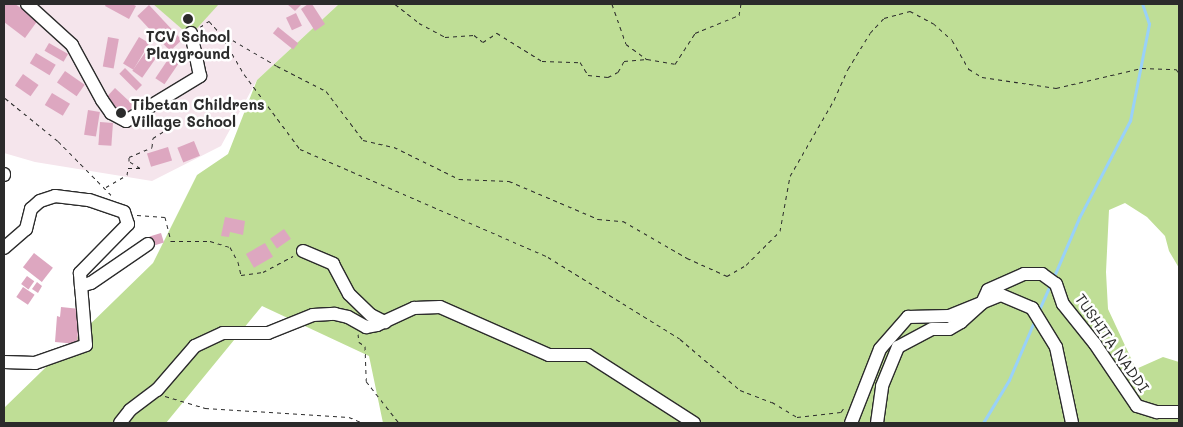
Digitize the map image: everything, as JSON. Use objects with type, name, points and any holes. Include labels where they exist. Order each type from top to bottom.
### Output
[{"type":"street","points":[[27,4],[72,45],[111,112],[126,120],[131,119],[200,76],[191,33]]},
{"type":"street","points":[[4,248],[26,229],[31,209],[40,201],[55,196],[71,196],[118,211],[128,224],[80,273],[86,345],[35,363],[4,362]]},
{"type":"street","points":[[81,286],[92,283],[148,244]]},
{"type":"street","points":[[303,251],[333,264],[349,294],[372,315],[385,322]]},
{"type":"street","name":"TUSHITA NADDI","points":[[877,423],[882,386],[898,347],[932,329],[955,325],[982,302],[988,290],[1002,282],[1024,274],[1042,274],[1056,284],[1063,304],[1095,344],[1137,406],[1157,412],[1179,412]]},
{"type":"street","points":[[851,423],[880,349],[908,317],[949,316],[1001,295],[1037,316],[1056,347],[1072,423]]},
{"type":"street","points":[[120,423],[130,410],[157,390],[195,346],[223,333],[268,333],[313,315],[335,314],[348,317],[366,327],[385,322],[414,308],[440,306],[549,355],[588,355],[694,423]]},
{"type":"path","points":[[395,4],[418,23],[445,37],[474,35],[483,42],[497,33],[542,61],[580,62],[588,75],[608,77],[618,72],[624,62],[647,59],[675,64],[695,33],[739,15],[741,4]]},
{"type":"path","points":[[612,4],[626,44],[647,59]]},
{"type":"path","points":[[219,32],[326,92],[363,140],[394,147],[459,179],[509,181],[598,219],[623,221],[687,258],[727,276],[746,265],[780,232],[790,176],[834,100],[848,69],[870,33],[884,18],[910,12],[933,24],[952,40],[969,69],[982,77],[1056,88],[1142,68],[1176,69],[1179,72]]},
{"type":"path","points":[[191,33],[209,21],[219,32],[244,74],[300,149],[548,257],[680,339],[740,390],[772,402],[797,417],[841,412],[846,405]]},
{"type":"path","points":[[5,98],[106,187],[118,211],[165,217],[172,240],[210,241],[230,248],[238,262],[241,275],[263,272],[303,251]]},
{"type":"path","points":[[106,187],[126,176],[128,168],[140,168],[128,161],[129,157],[152,147],[153,138],[168,128],[170,123],[147,124],[131,119]]},
{"type":"path","points":[[366,327],[358,332],[359,342],[365,346],[366,381],[399,423]]},
{"type":"path","points":[[157,390],[158,394],[205,408],[349,417],[363,423]]},
{"type":"shaded area","name":"Tibetan Childrens Village School","points":[[4,4],[339,4],[257,80],[221,146],[152,181],[35,162],[4,153]]},
{"type":"green space","name":"TCV School Playground","points":[[153,4],[219,4],[190,36]]},
{"type":"green space","points":[[339,4],[1179,4],[1179,268],[1169,251],[1165,236],[1147,217],[1125,203],[1109,210],[1106,272],[1108,309],[1136,369],[1163,357],[1179,362],[1179,423],[383,423],[369,356],[262,306],[166,423],[4,423],[4,408],[153,263],[197,175],[228,154],[257,80]]},
{"type":"building","points":[[4,4],[15,4],[38,20],[25,38],[4,22]]},
{"type":"building","points":[[106,4],[132,4],[136,6],[129,19],[105,6]]},
{"type":"building","points":[[287,4],[302,4],[295,11]]},
{"type":"building","points":[[308,4],[312,4],[325,24],[315,31],[301,9]]},
{"type":"building","points":[[149,5],[182,40],[170,51],[137,16]]},
{"type":"building","points":[[296,13],[302,26],[292,30],[286,18]]},
{"type":"building","points":[[278,27],[298,43],[293,50],[273,33]]},
{"type":"building","points":[[108,37],[119,39],[114,68],[103,67]]},
{"type":"building","points":[[139,37],[149,43],[133,70],[123,64]]},
{"type":"building","points":[[49,43],[68,54],[64,62],[44,51]]},
{"type":"building","points":[[149,47],[159,54],[142,78],[132,71]]},
{"type":"building","points":[[36,53],[56,65],[50,75],[30,63]]},
{"type":"building","points":[[171,55],[180,61],[164,84],[155,78]]},
{"type":"building","points":[[125,68],[142,85],[136,91],[119,74]]},
{"type":"building","points":[[65,71],[85,85],[77,96],[57,82]]},
{"type":"building","points":[[23,74],[39,85],[31,96],[15,85]]},
{"type":"building","points":[[115,88],[134,106],[124,116],[105,98]]},
{"type":"building","points":[[52,93],[70,104],[63,116],[45,105]]},
{"type":"building","points":[[88,110],[100,112],[96,137],[84,135]]},
{"type":"building","points":[[100,122],[113,123],[111,146],[98,145]]},
{"type":"building","points":[[194,141],[200,156],[183,163],[177,148]]},
{"type":"building","points":[[168,147],[172,160],[151,167],[147,153]]},
{"type":"building","points":[[225,217],[245,221],[243,235],[230,232],[229,237],[221,236]]},
{"type":"building","points":[[284,229],[291,239],[277,249],[270,239]]},
{"type":"building","points":[[161,233],[164,243],[152,246],[150,237]]},
{"type":"building","points":[[265,243],[273,257],[254,268],[246,254]]},
{"type":"building","points":[[34,253],[53,268],[42,282],[23,267]]},
{"type":"building","points":[[27,276],[34,281],[28,289],[21,284]]},
{"type":"building","points":[[37,282],[42,286],[38,293],[32,289]]},
{"type":"building","points":[[23,287],[35,295],[28,305],[16,297]]},
{"type":"building","points":[[61,307],[80,309],[77,344],[55,342],[57,316],[60,317]]},
{"type":"waterway","points":[[1055,274],[1079,218],[1130,121],[1149,24],[1142,4]]},
{"type":"waterway","points":[[1039,310],[1049,288]]},
{"type":"waterway","points":[[983,423],[1009,380],[1034,322]]},
{"type":"place","name":"TCV School Playground","points":[[188,19]]},
{"type":"place","name":"Tibetan Childrens Village School","points":[[121,113]]}]
